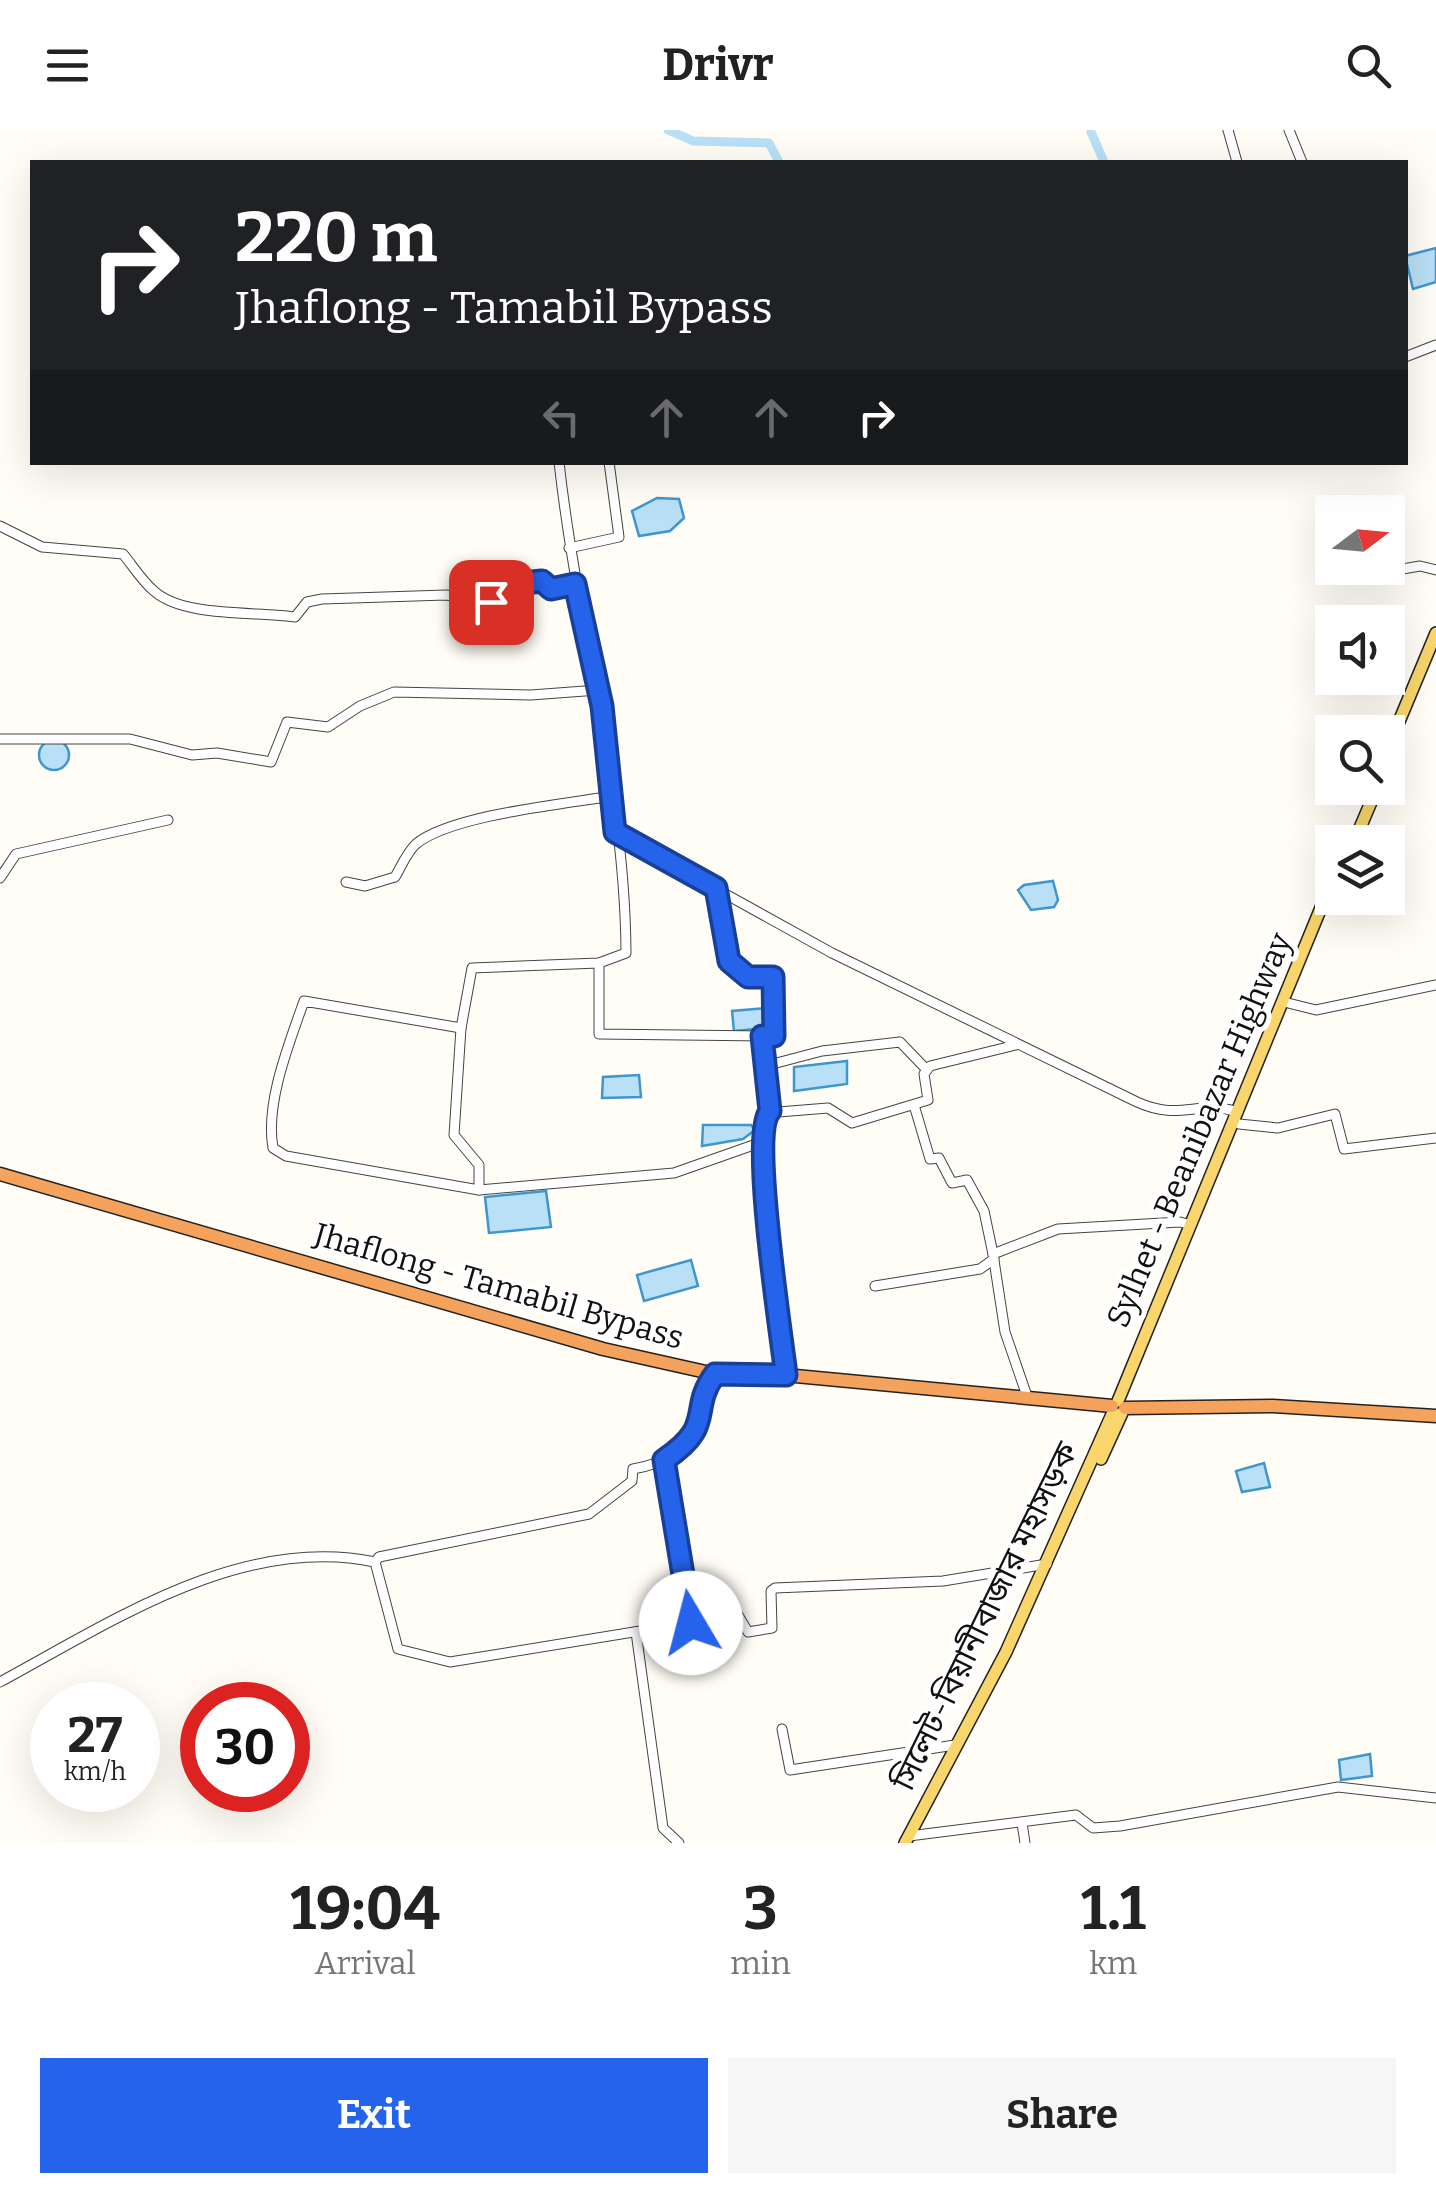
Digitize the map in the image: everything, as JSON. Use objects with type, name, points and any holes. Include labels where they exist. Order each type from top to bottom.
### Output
[{"type":"highway","name":"Jhaflong - Tamabil Bypass","points":[[0,1174],[602,1348],[715,1374],[786,1375],[1119,1408],[1273,1406],[1436,1416]]},
{"type":"main road","points":[[1402,715],[1436,633]]},
{"type":"main road","points":[[1405,724],[1436,650]]},
{"type":"main road","name":"Sylhet - Beanibazar Highway","points":[[1119,1408],[1319,915]]},
{"type":"main road","name":"Sylhet - Beanibazar Highway","points":[[1119,1408],[1191,1225],[1324,915]]},
{"type":"main road","name":"সিলেট-বিয়ানীবাজার মহাসড়ক","points":[[911,1839],[955,1745],[1006,1652],[1119,1408]]},
{"type":"main road","name":"সিলেট-বিয়ানীবাজার মহাসড়ক","points":[[911,1839],[1011,1654],[1119,1408]]},
{"type":"street","points":[[1228,130],[1236,160]]},
{"type":"street","points":[[1289,130],[1301,160]]},
{"type":"street","points":[[1408,356],[1436,345]]},
{"type":"street","points":[[479,1190],[479,1165],[454,1134],[462,1028],[472,968],[598,963],[626,952],[598,690],[568,548],[559,465]]},
{"type":"street","points":[[568,548],[620,537],[608,465]]},
{"type":"street","points":[[0,526],[42,548],[123,554],[157,594],[236,615],[252,610],[295,616],[307,602],[322,599],[446,596],[491,602],[514,584],[542,581],[551,589],[575,584]]},
{"type":"street","points":[[1405,569],[1420,566],[1436,570]]},
{"type":"street","points":[[0,739],[130,738],[192,755],[217,753],[271,762],[287,722],[328,726],[394,692],[531,695],[598,690]]},
{"type":"street","points":[[346,882],[364,886],[395,877],[415,845],[447,830],[488,818],[612,796]]},
{"type":"street","points":[[0,878],[16,854],[168,820]]},
{"type":"street","points":[[615,832],[832,953],[1165,1114],[1213,1107],[1278,1128],[1335,1114],[1344,1149],[1436,1138]]},
{"type":"street","points":[[598,963],[600,1034],[774,1036],[773,977],[748,977],[729,961],[716,888]]},
{"type":"street","points":[[1288,1004],[1316,1010],[1436,984]]},
{"type":"street","points":[[462,1028],[304,1001],[284,1062],[271,1135],[273,1148],[286,1156],[479,1190],[674,1173],[762,1142]]},
{"type":"street","points":[[762,1036],[770,1111],[762,1142],[786,1375]]},
{"type":"street","points":[[765,1066],[822,1052],[900,1042],[926,1068],[930,1098],[852,1123],[828,1108],[770,1111]]},
{"type":"street","points":[[926,1068],[1017,1045]]},
{"type":"street","points":[[914,1105],[930,1159],[940,1158],[952,1183],[967,1180],[979,1201],[994,1257],[1005,1332],[1028,1399]]},
{"type":"street","points":[[874,1286],[980,1268],[994,1257],[1058,1229],[1180,1222],[1191,1225]]},
{"type":"street","points":[[375,1562],[379,1557],[588,1514],[632,1481],[632,1469],[664,1460],[687,1444],[701,1424],[706,1386],[715,1374]]},
{"type":"street","points":[[664,1460],[691,1623]]},
{"type":"street","points":[[0,1682],[48,1651],[156,1598],[243,1566],[290,1560],[375,1562]]},
{"type":"street","points":[[375,1562],[398,1649],[415,1657],[450,1662],[738,1615],[748,1632],[772,1628],[775,1588],[943,1581],[1046,1564]]},
{"type":"street","points":[[636,1632],[663,1828],[679,1843]]},
{"type":"street","points":[[782,1730],[790,1770],[955,1745]]},
{"type":"street","points":[[911,1839],[1076,1816],[1093,1828],[1120,1826],[1338,1787],[1436,1797]]},
{"type":"street","points":[[1022,1823],[1025,1843]]},
{"type":"water","points":[[1436,248],[1436,282],[1413,289],[1408,255]]},
{"type":"water","points":[[657,498],[679,499],[684,518],[670,531],[639,536],[632,511]]},
{"type":"water","points":[[54,740],[65,744],[69,755],[65,766],[54,770],[43,766],[39,755],[43,744]]},
{"type":"water","points":[[1053,881],[1058,900],[1054,907],[1031,910],[1018,890],[1024,885]]},
{"type":"water","points":[[766,1008],[768,1028],[734,1031],[732,1011]]},
{"type":"water","points":[[847,1061],[847,1084],[794,1091],[794,1067]]},
{"type":"water","points":[[639,1075],[641,1097],[602,1098],[603,1077]]},
{"type":"water","points":[[703,1125],[751,1125],[755,1130],[743,1139],[702,1146]]},
{"type":"water","points":[[546,1191],[551,1227],[489,1233],[485,1197]]},
{"type":"water","points":[[691,1260],[698,1286],[644,1301],[637,1275]]},
{"type":"water","points":[[1264,1463],[1270,1487],[1242,1492],[1236,1471]]},
{"type":"water","points":[[1370,1754],[1372,1776],[1341,1780],[1339,1760]]},
{"type":"waterway","points":[[668,130],[693,141],[769,143],[778,160]]},
{"type":"waterway","points":[[1091,132],[1103,160]]},
{"type":"route","points":[[491,602],[514,584],[542,581],[551,589],[575,584],[602,706],[615,832],[716,888],[729,961],[748,977],[773,977],[774,1036],[762,1036],[770,1111],[764,1120],[762,1161],[786,1375],[715,1374],[706,1386],[701,1424],[687,1444],[664,1460],[691,1623]]}]
